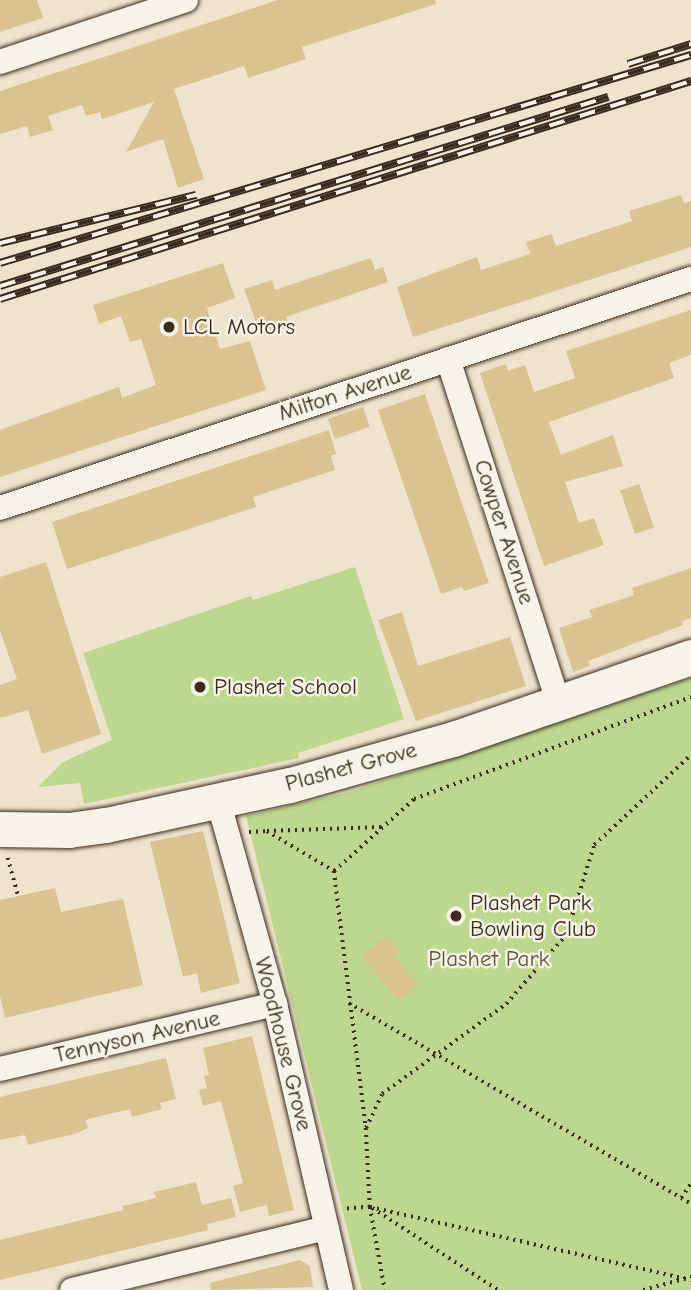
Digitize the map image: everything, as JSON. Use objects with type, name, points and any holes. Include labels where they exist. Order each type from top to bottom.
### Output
[{"type":"main road","name":"Plashet Grove","points":[[3,839],[69,830],[225,816],[350,769],[559,704],[691,657]]},
{"type":"street","points":[[0,62],[155,5],[186,0]]},
{"type":"street","name":"Milton Avenue","points":[[0,508],[691,279]]},
{"type":"street","name":"Cowper Avenue","points":[[449,359],[559,704]]},
{"type":"street","name":"Woodhouse Grove","points":[[225,816],[275,1004],[341,1290]]},
{"type":"street","name":"Tennyson Avenue","points":[[0,1069],[275,1004]]},
{"type":"street","points":[[72,1290],[325,1221]]},
{"type":"path","points":[[334,871],[414,799],[691,697]]},
{"type":"path","points":[[366,1128],[382,1094],[433,1054],[506,1004],[566,935],[594,845],[691,755]]},
{"type":"path","points":[[225,816],[267,831],[334,871]]},
{"type":"path","points":[[267,831],[383,827]]},
{"type":"path","points":[[3,839],[18,896]]},
{"type":"path","points":[[334,871],[348,1002],[366,1128],[370,1206],[385,1290]]},
{"type":"path","points":[[348,1002],[691,1204]]},
{"type":"path","points":[[681,1198],[691,1183]]},
{"type":"path","points":[[370,1206],[497,1290]]},
{"type":"path","points":[[325,1221],[370,1206],[689,1279]]},
{"type":"path","points":[[643,1290],[689,1279]]},
{"type":"green space","name":"Plashet School","points":[[355,567],[404,719],[298,753],[299,758],[84,804],[80,783],[38,787],[63,762],[112,740],[83,653],[251,596],[253,600]]},
{"type":"green space","name":"Plashet Park","points":[[691,678],[691,1290],[362,1290],[246,816],[349,792]]},
{"type":"building","points":[[0,0],[37,0],[43,18],[0,32]]},
{"type":"building","points":[[278,0],[435,0],[436,4],[302,47],[306,59],[248,78],[244,66],[174,89],[204,179],[178,188],[163,139],[126,152],[154,102],[102,119],[100,112],[86,116],[82,105],[48,116],[53,130],[30,137],[27,126],[0,134],[0,91]]},
{"type":"building","points":[[681,195],[684,203],[691,201],[691,247],[413,337],[397,287],[477,257],[481,270],[530,254],[526,242],[552,234],[556,246],[632,221],[629,211]]},
{"type":"building","points":[[371,258],[375,270],[383,267],[388,282],[286,317],[290,327],[261,336],[244,289],[272,280],[275,290]]},
{"type":"building","points":[[223,263],[235,298],[207,308],[220,349],[250,341],[266,390],[0,477],[0,430],[119,387],[122,398],[156,385],[141,339],[130,342],[121,316],[99,324],[93,305]]},
{"type":"building","points":[[691,310],[691,355],[669,363],[674,378],[549,422],[561,455],[613,435],[623,466],[565,482],[579,523],[594,518],[604,545],[544,566],[480,373],[506,364],[508,371],[525,365],[534,392],[575,378],[566,351]]},
{"type":"building","points":[[425,394],[489,583],[464,591],[462,587],[441,594],[378,410]]},
{"type":"building","points":[[363,407],[370,427],[335,439],[328,419]]},
{"type":"building","points":[[329,430],[336,454],[331,456],[335,470],[253,497],[256,507],[67,569],[52,522]]},
{"type":"building","points":[[639,484],[654,527],[635,534],[620,491]]},
{"type":"building","points":[[46,562],[101,734],[42,754],[28,710],[0,718],[0,685],[17,679],[0,631],[0,577]]},
{"type":"building","points":[[691,568],[691,618],[682,621],[683,625],[588,661],[590,666],[573,672],[559,628],[592,617],[589,610],[634,595],[632,588]]},
{"type":"building","points":[[402,612],[418,666],[510,637],[526,686],[416,721],[378,620]]},
{"type":"building","points":[[203,831],[240,983],[201,993],[197,973],[183,977],[150,842]]},
{"type":"building","points":[[55,888],[61,912],[123,899],[143,985],[5,1018],[0,996],[0,900]]},
{"type":"building","points":[[387,935],[400,951],[394,955],[419,985],[399,1001],[362,956]]},
{"type":"building","points":[[252,1036],[294,1210],[269,1216],[267,1205],[240,1212],[233,1186],[243,1183],[221,1101],[203,1106],[199,1090],[207,1088],[204,1076],[209,1075],[203,1048]]},
{"type":"building","points":[[166,1058],[176,1099],[160,1103],[162,1109],[132,1117],[130,1109],[85,1120],[88,1128],[28,1145],[25,1135],[0,1140],[0,1097]]},
{"type":"building","points":[[196,1182],[202,1205],[231,1198],[236,1217],[207,1224],[208,1230],[0,1280],[0,1240],[123,1210],[123,1206],[156,1198],[154,1192]]},
{"type":"building","points":[[300,1260],[310,1266],[313,1287],[211,1290],[210,1283]]},
{"type":"railway","points":[[628,64],[691,44]]},
{"type":"railway","points":[[0,263],[691,55]]},
{"type":"railway","points":[[0,299],[691,81]]},
{"type":"railway","points":[[0,286],[608,97]]},
{"type":"railway","points":[[0,243],[196,195]]},
{"type":"place","name":"LCL Motors","points":[[169,327]]},
{"type":"place","name":"Plashet School","points":[[200,687]]},
{"type":"place","name":"Plashet Park Bowling Club","points":[[456,916]]}]
